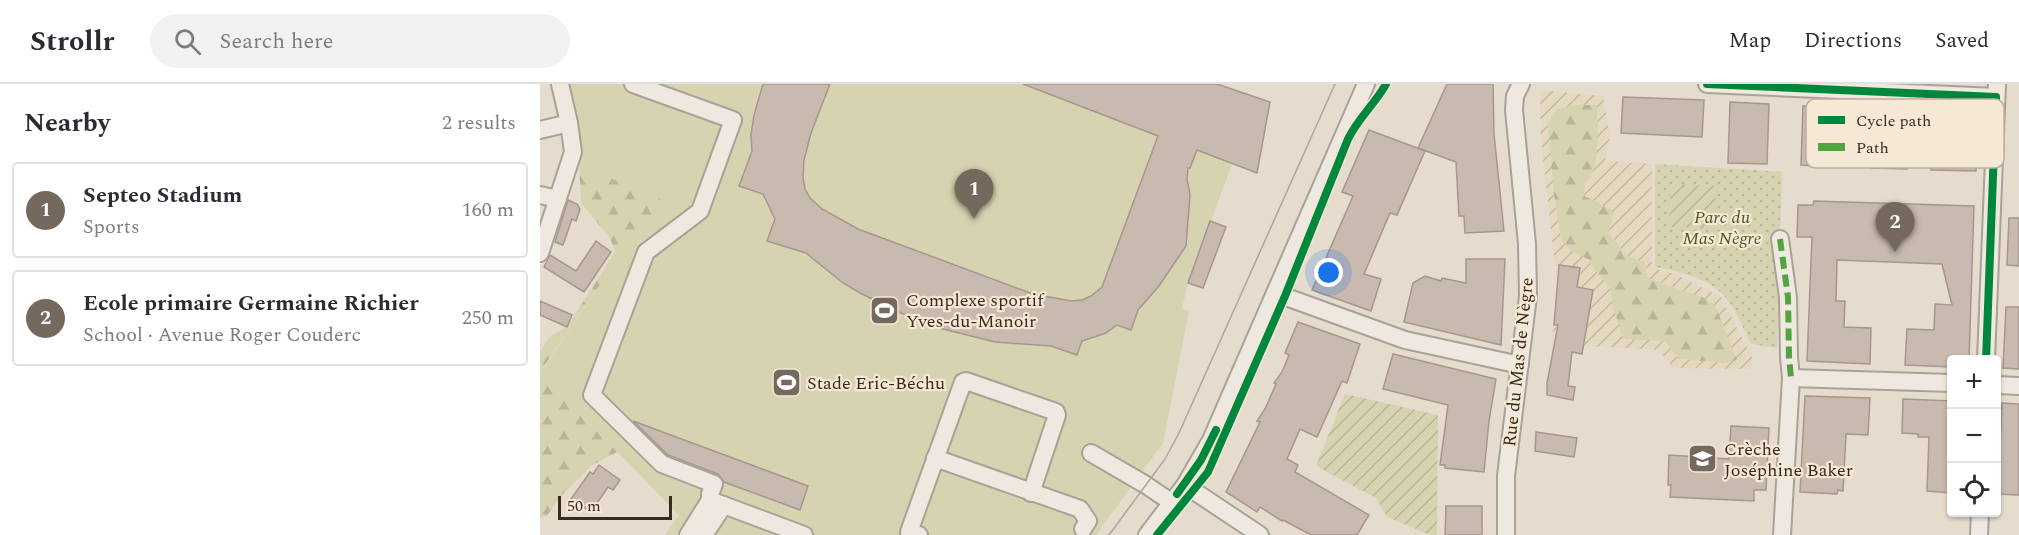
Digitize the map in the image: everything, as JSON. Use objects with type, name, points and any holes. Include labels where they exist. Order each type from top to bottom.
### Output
[{"type":"street","points":[[540,253],[573,152],[560,84]]},
{"type":"street","points":[[633,84],[733,120],[700,211],[646,252],[591,395],[662,464],[714,484],[710,494],[717,503],[804,535]]},
{"type":"street","points":[[1147,535],[1185,485],[1211,440],[1366,84]]},
{"type":"street","name":"Rue du Mas de Nègre","points":[[1506,535],[1506,476],[1528,296],[1527,244],[1514,111],[1515,96],[1521,84]]},
{"type":"street","points":[[1707,84],[1996,90]]},
{"type":"street","points":[[540,130],[569,123]]},
{"type":"street","points":[[1986,355],[1993,168]]},
{"type":"street","points":[[540,195],[558,199]]},
{"type":"street","points":[[1780,239],[1788,297],[1791,378],[1782,535]]},
{"type":"street","points":[[1275,293],[1405,340],[1520,365]]},
{"type":"street","points":[[1791,378],[1947,383]]},
{"type":"street","points":[[919,535],[909,532],[963,382],[966,381],[1056,412],[1057,415],[1031,493]]},
{"type":"street","points":[[2001,386],[2019,386]]},
{"type":"street","points":[[1091,453],[1171,502]]},
{"type":"street","points":[[935,458],[1080,509],[1088,521],[1083,533]]},
{"type":"street","points":[[1185,485],[1260,535]]},
{"type":"street","points":[[688,535],[717,503]]},
{"type":"street","points":[[704,535],[717,503]]},
{"type":"street","points":[[1979,535],[1980,517]]},
{"type":"shaded area","points":[[1540,90],[1603,96],[1610,138],[1605,161],[1652,164],[1652,268],[1675,274],[1721,297],[1752,357],[1752,369],[1673,368],[1659,350],[1555,344],[1552,339],[1559,266],[1555,266],[1541,141]]},
{"type":"green space","name":"Complexe sportif Yves-du-Manoir","points":[[569,84],[1213,84],[1234,159],[1188,283],[1182,308],[1189,311],[1163,443],[1096,535],[665,535],[679,515],[540,373],[630,241],[675,205],[579,165],[580,136]]},
{"type":"green space","points":[[1597,105],[1594,170],[1585,183],[1584,196],[1611,209],[1613,215],[1609,233],[1626,255],[1644,262],[1648,278],[1704,298],[1715,305],[1737,360],[1725,363],[1679,359],[1665,341],[1623,339],[1610,288],[1589,260],[1571,250],[1561,240],[1554,194],[1548,124],[1553,113],[1560,108]]},
{"type":"green space","name":"Parc du Mas Nègre","points":[[1655,164],[1782,172],[1777,348],[1751,344],[1732,307],[1723,294],[1711,285],[1687,275],[1655,267]]},
{"type":"green space","points":[[579,165],[675,205],[630,241],[540,372],[540,352],[550,336],[567,327],[615,252],[610,238],[581,203]]},
{"type":"green space","points":[[1671,184],[1716,186],[1714,229],[1669,227]]},
{"type":"green space","points":[[540,373],[617,452],[591,466],[562,495],[547,516],[540,518]]},
{"type":"green space","points":[[1345,394],[1438,415],[1437,535],[1430,535],[1387,517],[1376,498],[1316,466]]},
{"type":"building","points":[[763,84],[830,84],[811,133],[804,160],[805,189],[810,198],[822,209],[858,229],[1033,294],[1071,301],[1091,296],[1102,287],[1158,136],[1023,84],[1217,84],[1270,102],[1257,173],[1197,150],[1188,168],[1187,179],[1190,195],[1186,246],[1159,286],[1138,310],[1131,330],[1117,325],[1106,333],[1082,341],[1077,355],[1051,346],[995,342],[935,327],[860,293],[843,283],[806,253],[767,241],[775,219],[763,194],[739,186],[752,151],[751,135],[754,115]]},
{"type":"building","points":[[1447,84],[1493,84],[1494,134],[1504,231],[1465,233],[1464,216],[1459,216],[1456,162],[1418,148]]},
{"type":"building","points":[[1623,97],[1704,100],[1702,137],[1621,133]]},
{"type":"building","points":[[1730,102],[1769,104],[1767,164],[1728,163]]},
{"type":"building","points":[[1803,106],[1806,106],[1806,165],[1801,165]]},
{"type":"building","points":[[1369,130],[1425,151],[1397,215],[1390,213],[1364,274],[1381,279],[1371,311],[1312,290],[1353,196],[1342,192]]},
{"type":"building","points":[[1931,168],[1976,168],[1976,171],[1931,170]]},
{"type":"building","points":[[568,200],[577,204],[580,209],[576,221],[572,219],[563,245],[555,242]]},
{"type":"building","points":[[1814,201],[1974,206],[1969,355],[1947,355],[1947,367],[1905,365],[1907,329],[1934,330],[1935,304],[1952,305],[1942,264],[1837,260],[1836,301],[1845,301],[1844,327],[1871,328],[1870,364],[1807,361],[1812,237],[1797,237],[1798,205],[1813,205]]},
{"type":"building","points":[[2009,218],[2019,218],[2019,266],[2007,265]]},
{"type":"building","points":[[1210,221],[1226,227],[1203,288],[1188,283]]},
{"type":"building","points":[[596,241],[611,252],[584,292],[544,267],[550,255],[576,271]]},
{"type":"building","points":[[1466,259],[1505,259],[1501,345],[1404,322],[1413,283],[1425,276],[1441,281],[1442,278],[1466,283]]},
{"type":"building","points":[[1559,265],[1580,268],[1577,287],[1593,290],[1582,354],[1572,352],[1568,386],[1575,387],[1573,400],[1547,395],[1547,383],[1558,325],[1554,325]]},
{"type":"building","points":[[540,301],[572,315],[567,327],[540,315]]},
{"type":"building","points":[[2006,307],[2019,307],[2019,369],[2003,368]]},
{"type":"building","points":[[1298,322],[1360,344],[1347,383],[1342,381],[1317,437],[1300,429],[1287,459],[1298,465],[1295,472],[1369,515],[1357,535],[1311,535],[1260,507],[1257,512],[1226,492],[1260,422],[1257,421],[1265,409],[1276,384],[1274,383],[1282,372],[1289,355],[1285,353]]},
{"type":"building","points":[[1393,354],[1496,379],[1484,472],[1445,468],[1445,465],[1440,465],[1448,405],[1383,389]]},
{"type":"building","points":[[1805,396],[1870,398],[1868,435],[1846,434],[1843,491],[1838,490],[1837,494],[1800,492]]},
{"type":"building","points":[[1903,399],[1947,401],[1947,493],[1927,491],[1929,437],[1902,433]]},
{"type":"building","points":[[2002,403],[2019,404],[2019,495],[2001,494]]},
{"type":"building","points":[[633,421],[808,486],[800,510],[724,482],[718,474],[668,455]]},
{"type":"building","points":[[1731,426],[1769,428],[1766,490],[1754,490],[1754,501],[1670,497],[1669,455],[1729,459]]},
{"type":"building","points":[[1536,432],[1577,438],[1574,457],[1535,451]]},
{"type":"building","points":[[599,465],[620,480],[613,490],[608,487],[591,512],[571,499],[590,472],[593,474]]},
{"type":"building","points":[[1446,506],[1482,506],[1482,535],[1445,535]]},
{"type":"tram line","points":[[1109,535],[1165,459],[1179,433],[1335,84]]},
{"type":"marked path","points":[[1780,239],[1788,297],[1791,378]]},
{"type":"cycle path","points":[[1157,535],[1208,472],[1285,296],[1348,139],[1386,84]]},
{"type":"cycle path","points":[[1707,84],[1996,97],[1996,99]]},
{"type":"cycle path","points":[[1986,355],[1993,168]]},
{"type":"cycle path","points":[[1177,494],[1201,460],[1216,430]]},
{"type":"place","name":"Septeo Stadium","points":[[974,219]]},
{"type":"place","name":"Ecole primaire Germaine Richier","points":[[1895,252]]},
{"type":"place","name":"Complexe sportif Yves-du-Manoir","points":[[885,310]]},
{"type":"place","name":"Stade Eric-Béchu","points":[[786,383]]},
{"type":"place","name":"Crèche Joséphine Baker","points":[[1703,459]]}]
